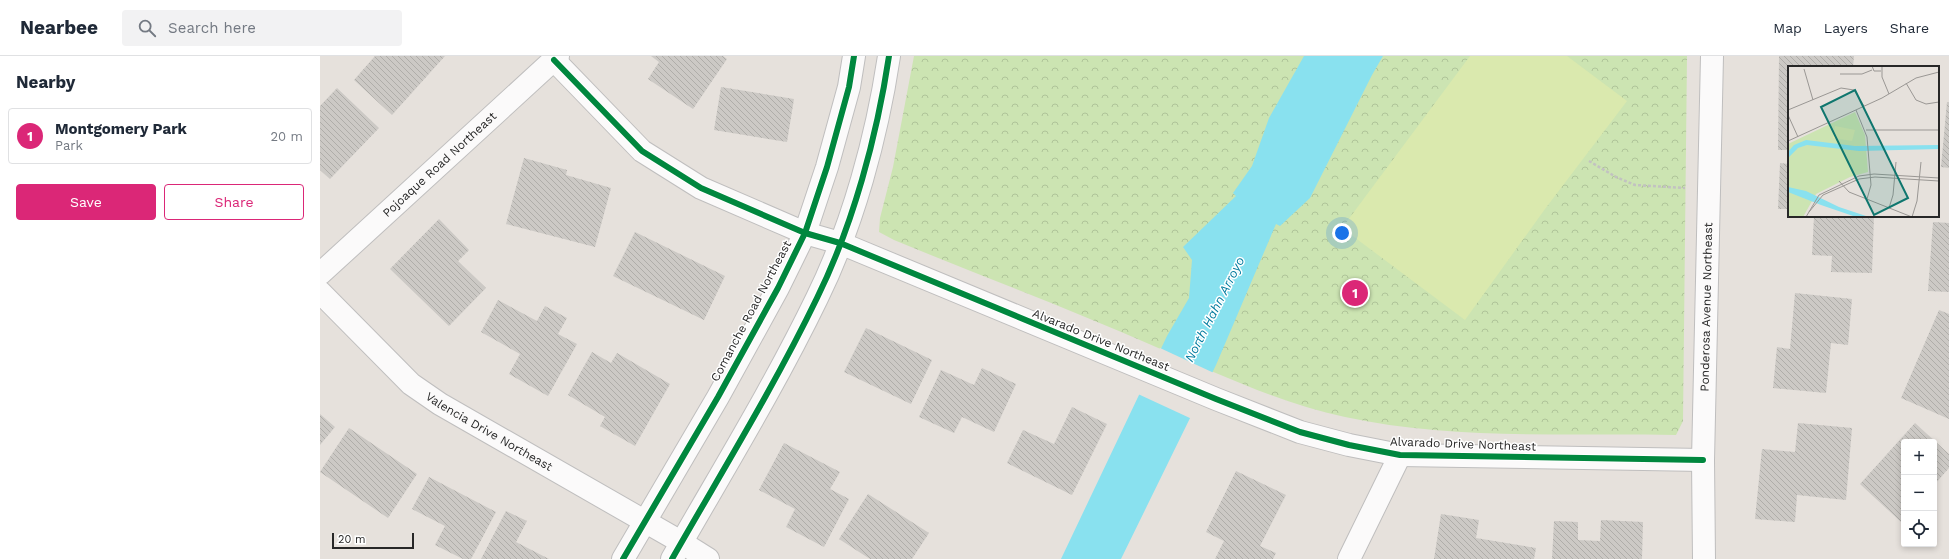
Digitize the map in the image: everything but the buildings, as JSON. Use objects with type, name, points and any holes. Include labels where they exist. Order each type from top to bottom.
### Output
[{"type":"street","name":"Comanche Road Northeast","points":[[624,559],[718,397],[778,288],[805,232],[827,168],[849,87],[854,56]]},
{"type":"street","points":[[677,551],[771,385],[810,311],[840,243],[866,167],[883,99],[890,56]]},
{"type":"street","name":"Ponderosa Avenue Northeast","points":[[1704,559],[1703,460],[1712,56]]},
{"type":"street","name":"Alvarado Drive Northeast","points":[[556,58],[642,151],[701,188],[805,232],[840,243],[1135,366],[1300,432],[1349,445],[1400,455],[1703,460]]},
{"type":"street","name":"Pojoaque Road Northeast","points":[[320,274],[556,58]]},
{"type":"street","name":"Valencia Drive Northeast","points":[[320,292],[411,384],[440,404],[645,521],[677,551],[708,559]]},
{"type":"street","points":[[1349,559],[1400,455]]},
{"type":"path","points":[[1589,161],[1616,177],[1635,184],[1688,189]]},
{"type":"green space","points":[[914,56],[1687,56],[1683,421],[1676,435],[1509,434],[1426,429],[1345,417],[1272,396],[1091,319],[894,240],[879,232],[880,218],[893,167]]},
{"type":"green space","points":[[1470,56],[1567,56],[1627,101],[1545,209],[1465,320],[1342,228]]},
{"type":"water","name":"North Hahn Arroyo","points":[[1304,56],[1383,56],[1310,198],[1280,226],[1276,224],[1216,365],[1121,559],[1061,559],[1167,336],[1189,298],[1192,260],[1183,247],[1236,196],[1233,193],[1252,166],[1269,118]]},
{"type":"pier","points":[[1160,348],[1214,373],[1192,419],[1138,394]]},
{"type":"cycle path","points":[[623,559],[718,397],[778,288],[805,233],[827,167],[849,87],[854,56]]},
{"type":"cycle path","points":[[672,559],[747,430],[783,364],[830,270],[842,241],[862,180],[878,117],[889,56]]},
{"type":"cycle path","points":[[554,60],[642,151],[701,188],[805,233],[840,243],[1216,399],[1300,432],[1349,445],[1400,455],[1703,460]]},
{"type":"place","name":"Montgomery Park","points":[[1355,293]]}]
